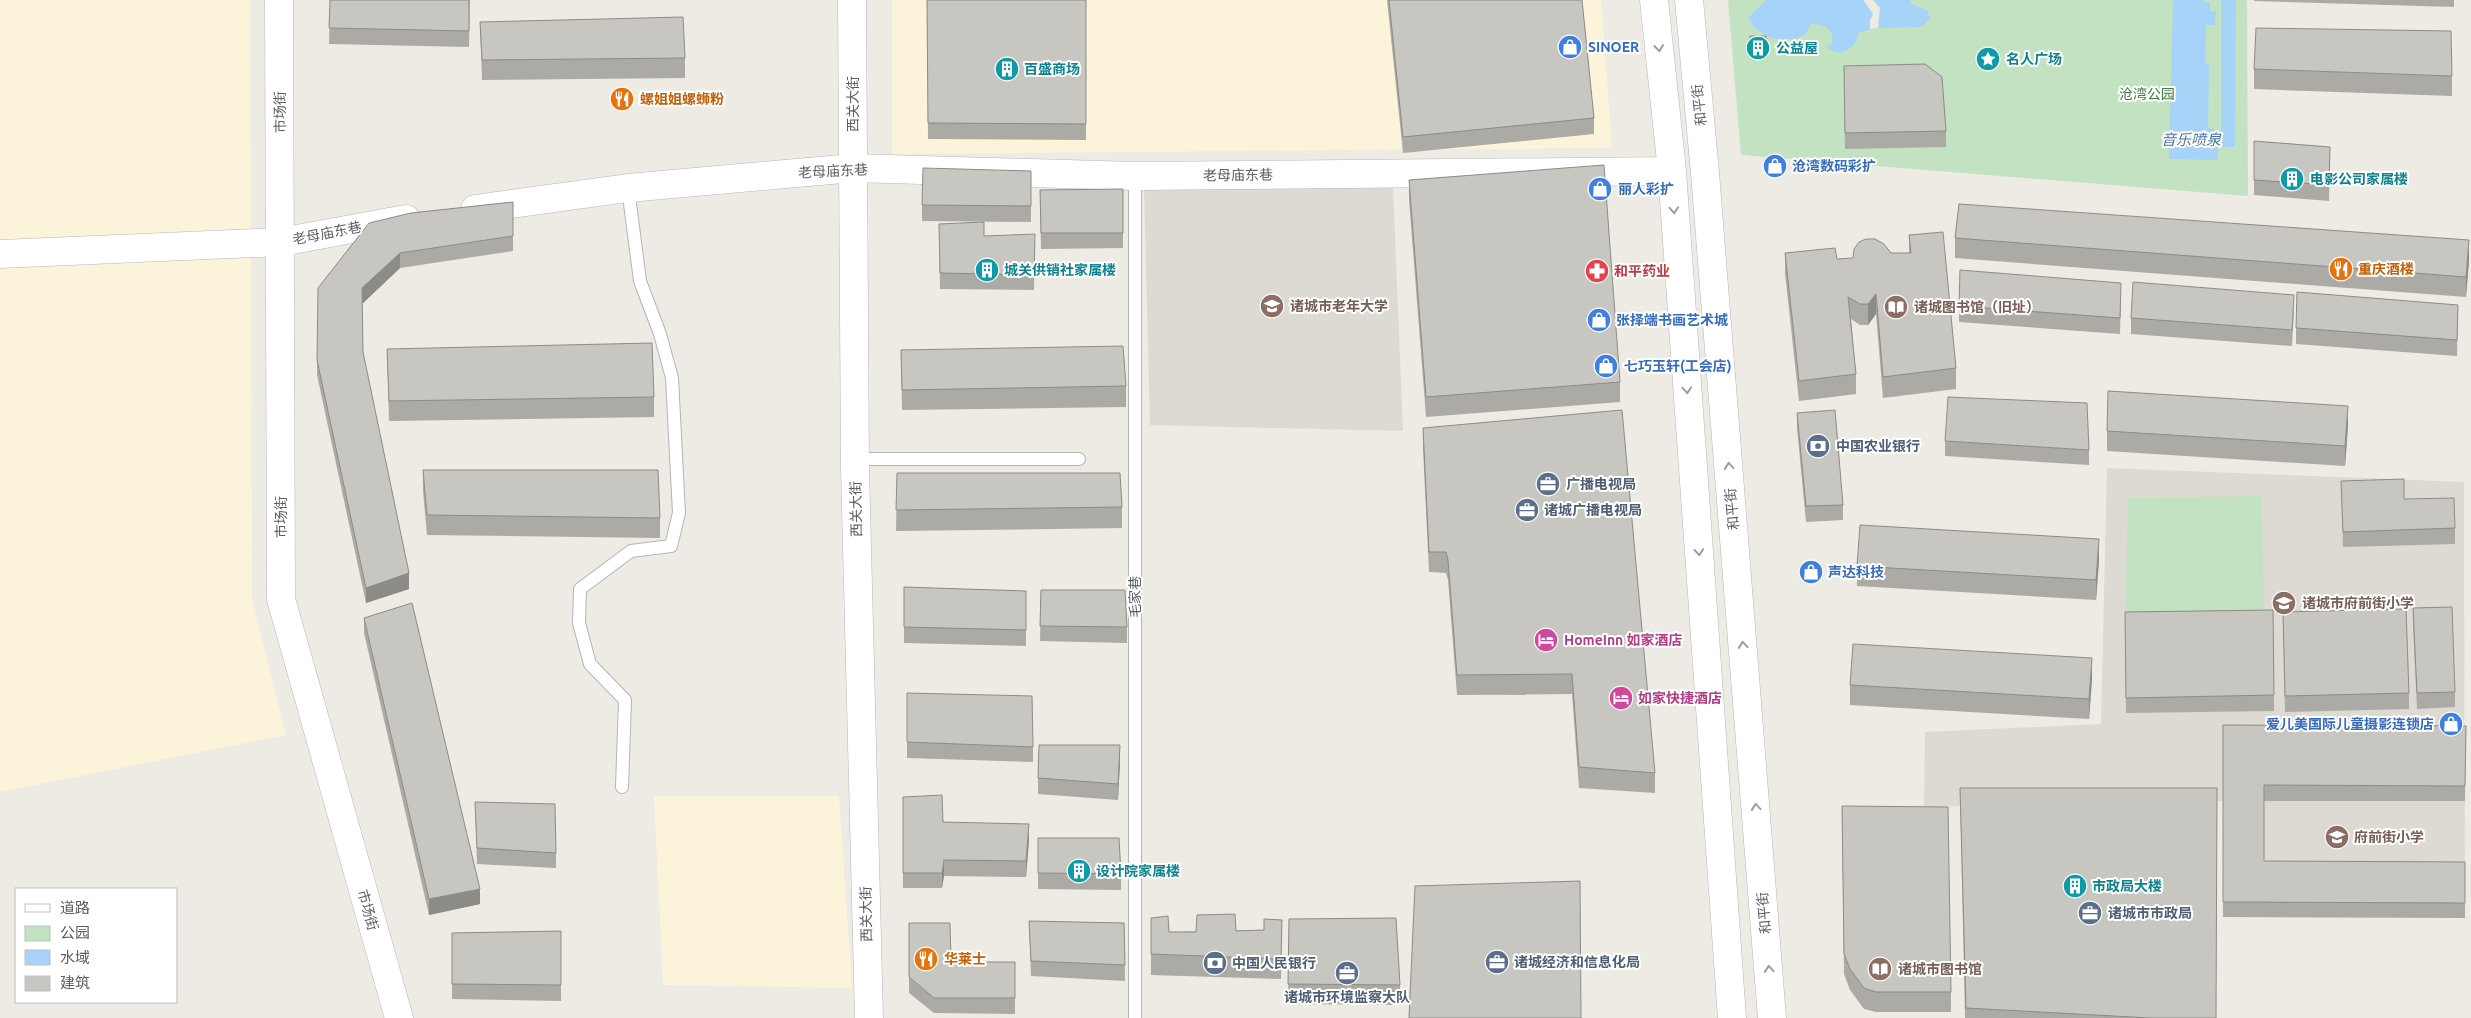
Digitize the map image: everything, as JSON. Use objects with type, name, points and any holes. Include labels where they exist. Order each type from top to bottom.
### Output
[{"type":"street","name":"市场街","points":[[279,0],[281,599],[399,1018]]},
{"type":"street","name":"西关大街","points":[[852,0],[855,459],[869,1018]]},
{"type":"street","points":[[1654,0],[1672,171],[1732,1018]]},
{"type":"street","name":"和平街","points":[[1689,0],[1706,173],[1772,1018]]},
{"type":"street","name":"老母庙东巷","points":[[0,254],[281,242],[368,225],[628,188],[853,168],[1135,176],[1672,171]]},
{"type":"lane","name":"毛家巷","points":[[1135,176],[1135,1018]]},
{"type":"lane","points":[[622,787],[626,700],[590,664],[579,623],[580,589],[631,551],[671,546],[679,513],[672,378],[660,334],[640,281],[628,188]]},
{"type":"lane","points":[[855,459],[1079,459]]},
{"type":"shaded area","points":[[0,0],[250,0],[252,600],[286,735],[0,792]]},
{"type":"shaded area","points":[[892,0],[1601,0],[1612,148],[892,154]]},
{"type":"shaded area","name":"诸城市老年大学","points":[[1393,187],[1403,431],[1150,425],[1144,188]]},
{"type":"shaded area","name":"诸城市府前街小学","points":[[2107,468],[2464,482],[2465,918],[2223,917],[2223,801],[1924,807],[1925,732],[2101,724]]},
{"type":"shaded area","points":[[654,796],[839,796],[852,988],[663,985]]},
{"type":"green space","name":"沧湾公园","points":[[1728,0],[2247,0],[2248,196],[1741,155]]},
{"type":"green space","points":[[2262,496],[2264,625],[2125,628],[2128,498]]},
{"type":"water","points":[[1766,0],[1910,0],[1912,4],[1927,10],[1930,18],[1922,27],[1878,28],[1859,32],[1852,47],[1843,52],[1838,52],[1832,51],[1827,47],[1833,42],[1833,37],[1829,30],[1820,25],[1811,24],[1805,35],[1789,39],[1773,38],[1759,31],[1748,18]]},
{"type":"water","name":"音乐喷泉","points":[[2173,0],[2203,0],[2203,2],[2210,2],[2210,11],[2216,12],[2215,25],[2206,25],[2205,61],[2209,66],[2208,128],[2218,130],[2218,160],[2169,159]]},
{"type":"water","points":[[2221,0],[2236,0],[2235,147],[2221,147]]},
{"type":"pier","points":[[1863,0],[1873,0],[1880,8],[1878,28],[1870,29],[1870,20],[1873,14]]},
{"type":"building","points":[[330,0],[469,0],[469,31],[329,28]]},
{"type":"building","name":"百盛商场","points":[[927,0],[1086,0],[1086,124],[928,123]]},
{"type":"building","points":[[1389,0],[1582,0],[1594,118],[1403,137]]},
{"type":"building","points":[[683,17],[685,58],[482,60],[480,22]]},
{"type":"building","points":[[2256,28],[2451,31],[2452,76],[2254,69]]},
{"type":"building","name":"公益屋","points":[[1750,36],[1766,36],[1767,50],[1750,50]]},
{"type":"building","points":[[1925,64],[1942,77],[1946,131],[1845,133],[1844,66]]},
{"type":"building","points":[[2254,141],[2330,147],[2329,185],[2254,180]]},
{"type":"building","points":[[1604,165],[1620,382],[1426,397],[1409,180]]},
{"type":"building","points":[[923,168],[1031,171],[1031,206],[922,205]]},
{"type":"building","points":[[1123,189],[1123,233],[1041,233],[1040,190]]},
{"type":"building","points":[[513,202],[513,236],[400,253],[362,288],[363,352],[409,573],[366,588],[317,360],[318,288],[369,223],[411,213]]},
{"type":"building","points":[[1959,204],[2469,240],[2466,277],[1955,238]]},
{"type":"building","name":"城关供销社家属楼","points":[[984,222],[984,236],[1035,234],[1034,275],[940,273],[939,224]]},
{"type":"building","points":[[1943,232],[1956,368],[1883,377],[1876,294],[1868,304],[1860,304],[1848,297],[1856,374],[1799,381],[1785,253],[1835,248],[1837,259],[1853,258],[1854,249],[1859,242],[1866,239],[1875,239],[1884,244],[1891,253],[1911,253],[1909,235]]},
{"type":"building","points":[[1960,270],[2121,283],[2120,318],[1959,306]]},
{"type":"building","points":[[2133,282],[2294,295],[2292,330],[2131,318]]},
{"type":"building","points":[[2297,292],[2458,305],[2457,340],[2296,328]]},
{"type":"building","points":[[652,343],[654,397],[389,401],[387,349]]},
{"type":"building","points":[[1123,346],[1126,386],[902,390],[901,350]]},
{"type":"building","points":[[2108,391],[2348,406],[2345,446],[2107,431]]},
{"type":"building","points":[[1948,397],[2087,403],[2089,450],[1945,441]]},
{"type":"building","points":[[1622,410],[1655,773],[1579,767],[1572,674],[1457,675],[1448,560],[1446,552],[1429,552],[1423,428]]},
{"type":"building","points":[[1835,410],[1843,505],[1806,506],[1797,413]]},
{"type":"building","points":[[423,470],[658,470],[660,518],[427,515]]},
{"type":"building","points":[[897,473],[1120,473],[1122,507],[896,510]]},
{"type":"building","points":[[2404,479],[2404,499],[2454,498],[2455,528],[2343,532],[2341,481]]},
{"type":"building","points":[[1860,525],[2099,539],[2096,580],[1857,566]]},
{"type":"building","points":[[904,587],[1026,591],[1026,630],[904,627]]},
{"type":"building","points":[[1041,590],[1125,590],[1127,627],[1040,626]]},
{"type":"building","points":[[412,603],[480,889],[429,899],[364,618]]},
{"type":"building","points":[[2452,607],[2455,692],[2417,693],[2413,608]]},
{"type":"building","points":[[2406,609],[2409,693],[2285,696],[2283,612]]},
{"type":"building","points":[[2273,610],[2274,695],[2126,698],[2125,612]]},
{"type":"building","points":[[1853,644],[2092,658],[2089,699],[1850,685]]},
{"type":"building","points":[[907,693],[1032,696],[1033,747],[907,742]]},
{"type":"building","points":[[2223,725],[2466,726],[2465,786],[2264,785],[2264,861],[2465,862],[2465,903],[2223,902]]},
{"type":"building","points":[[1039,745],[1120,745],[1118,784],[1038,778]]},
{"type":"building","name":"诸城市市政局","points":[[1960,788],[2217,788],[2216,1018],[2151,1018],[1966,1008]]},
{"type":"building","points":[[942,795],[943,822],[1029,824],[1026,861],[944,860],[942,873],[903,873],[903,797]]},
{"type":"building","points":[[475,802],[555,804],[556,853],[477,848]]},
{"type":"building","points":[[1842,806],[1948,807],[1951,992],[1876,992],[1864,988],[1850,969],[1844,954]]},
{"type":"building","points":[[1038,838],[1119,838],[1121,874],[1038,873]]},
{"type":"building","name":"诸城经济和信息化局","points":[[1580,881],[1581,1018],[1409,1018],[1415,886]]},
{"type":"building","points":[[1235,914],[1236,931],[1264,930],[1264,919],[1282,920],[1281,959],[1151,954],[1151,918],[1168,916],[1169,932],[1196,932],[1197,915]]},
{"type":"building","points":[[1396,918],[1400,985],[1288,984],[1289,919]]},
{"type":"building","points":[[1029,921],[1124,923],[1125,965],[1031,961]]},
{"type":"building","points":[[909,923],[950,923],[951,962],[1015,962],[1015,998],[934,998],[909,977]]},
{"type":"building","points":[[561,931],[561,985],[452,984],[452,933]]},
{"type":"place","name":"SINOER","points":[[1570,47]]},
{"type":"place","name":"公益屋","points":[[1758,48]]},
{"type":"place","name":"名人广场","points":[[1988,59]]},
{"type":"place","name":"百盛商场","points":[[1007,69]]},
{"type":"place","name":"螺姐姐螺蛳粉","points":[[622,99]]},
{"type":"place","name":"沧湾数码彩扩","points":[[1775,166]]},
{"type":"place","name":"电影公司家属楼","points":[[2292,179]]},
{"type":"place","name":"丽人彩扩","points":[[1600,189]]},
{"type":"place","name":"重庆酒楼","points":[[2341,269]]},
{"type":"place","name":"城关供销社家属楼","points":[[987,270]]},
{"type":"place","name":"和平药业","points":[[1597,271]]},
{"type":"place","name":"诸城市老年大学","points":[[1272,306]]},
{"type":"place","name":"诸城图书馆（旧址）","points":[[1896,307]]},
{"type":"place","name":"张择端书画艺术城","points":[[1599,320]]},
{"type":"place","name":"七巧玉轩(工会店)","points":[[1606,366]]},
{"type":"place","name":"中国农业银行","points":[[1818,446]]},
{"type":"place","name":"广播电视局","points":[[1548,484]]},
{"type":"place","name":"诸城广播电视局","points":[[1527,510]]},
{"type":"place","name":"声达科技","points":[[1811,572]]},
{"type":"place","name":"诸城市府前街小学","points":[[2284,603]]},
{"type":"place","name":"HomeInn 如家酒店","points":[[1546,640]]},
{"type":"place","name":"如家快捷酒店","points":[[1621,698]]},
{"type":"place","name":"爱儿美国际儿童摄影连锁店","points":[[2451,724]]},
{"type":"place","name":"府前街小学","points":[[2337,837]]},
{"type":"place","name":"设计院家属楼","points":[[1079,871]]},
{"type":"place","name":"市政局大楼","points":[[2075,886]]},
{"type":"place","name":"诸城市市政局","points":[[2090,913]]},
{"type":"place","name":"华莱士","points":[[926,959]]},
{"type":"place","name":"诸城经济和信息化局","points":[[1497,962]]},
{"type":"place","name":"中国人民银行","points":[[1215,963]]},
{"type":"place","name":"诸城市图书馆","points":[[1880,969]]},
{"type":"place","name":"诸城市环境监察大队","points":[[1347,973]]}]
